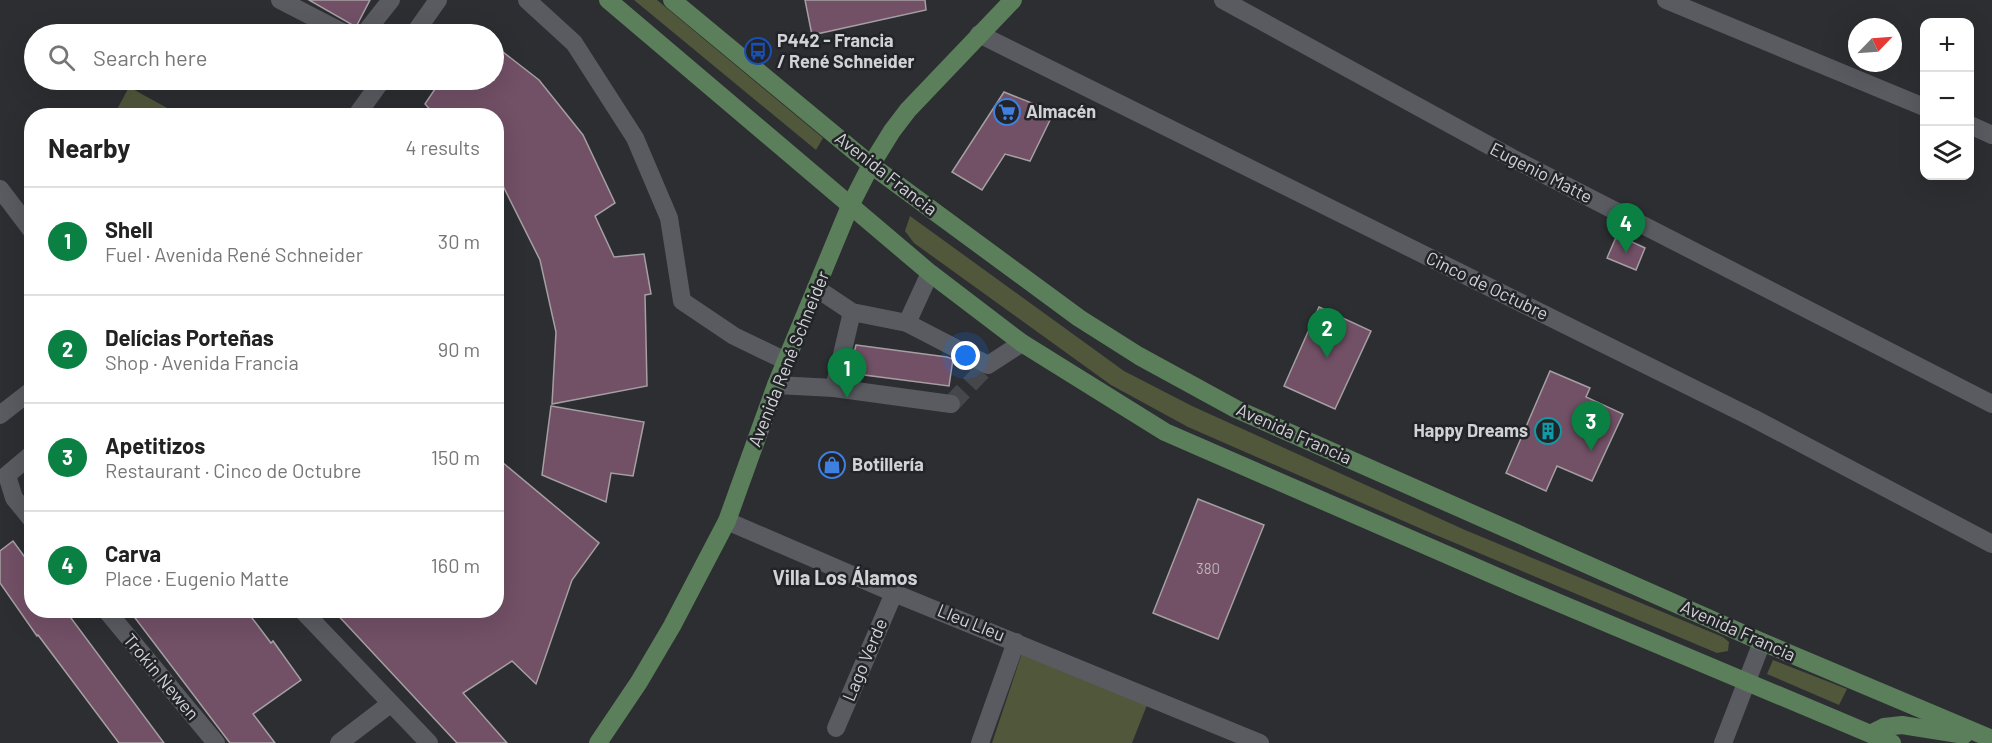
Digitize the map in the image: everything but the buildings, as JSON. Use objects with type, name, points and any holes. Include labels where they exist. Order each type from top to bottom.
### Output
[{"type":"main road","points":[[608,0],[930,273],[1022,343],[1165,432],[1521,587],[1892,743]]},
{"type":"main road","name":"Avenida Francia","points":[[672,0],[871,165],[1079,318],[1186,384],[1256,418],[1762,642],[1992,740]]},
{"type":"main road","name":"Avenida René Schneider","points":[[598,743],[639,682],[672,626],[727,521],[776,385],[850,206],[871,165],[908,110],[1013,0]]},
{"type":"main road","points":[[1872,733],[1884,727],[1902,725],[1992,740]]},
{"type":"street","points":[[280,0],[327,24]]},
{"type":"street","points":[[372,24],[391,0]]},
{"type":"street","points":[[421,24],[438,0]]},
{"type":"street","points":[[527,0],[574,43],[635,138],[669,218],[682,301],[734,336],[786,361]]},
{"type":"street","name":"Eugenio Matte","points":[[1223,0],[1512,158],[1992,404]]},
{"type":"street","points":[[1666,0],[1920,105]]},
{"type":"street","name":"Cinco de Octubre","points":[[979,34],[1753,418],[1992,544]]},
{"type":"street","points":[[362,108],[375,90]]},
{"type":"street","points":[[1972,126],[1992,135]]},
{"type":"street","points":[[0,189],[24,220]]},
{"type":"street","points":[[907,323],[930,273]]},
{"type":"street","points":[[816,288],[852,312],[907,323],[988,365],[1022,343]]},
{"type":"street","points":[[834,388],[852,312]]},
{"type":"street","points":[[776,385],[834,388],[951,404]]},
{"type":"street","points":[[0,415],[24,396]]},
{"type":"street","points":[[24,461],[7,475],[14,498],[24,510]]},
{"type":"street","name":"Lleu Lleu","points":[[727,521],[894,593],[1260,743]]},
{"type":"street","name":"Lago Verde","points":[[836,728],[894,593]]},
{"type":"street","name":"Trokin Newen","points":[[113,618],[216,743]]},
{"type":"street","points":[[309,618],[429,743]]},
{"type":"street","name":"Lleu Lleu","points":[[980,743],[1016,642]]},
{"type":"street","points":[[1723,743],[1762,642]]},
{"type":"street","points":[[339,743],[390,704]]},
{"type":"green space","points":[[634,0],[657,0],[823,138],[816,150]]},
{"type":"green space","points":[[127,90],[134,90],[167,108],[118,108]]},
{"type":"green space","points":[[910,216],[1124,371],[1192,406],[1465,530],[1723,637],[1729,642],[1728,651],[1717,653],[1424,530],[1188,427],[1111,385],[914,243],[905,231]]},
{"type":"green space","points":[[1022,653],[1147,705],[1132,743],[992,743]]},
{"type":"green space","points":[[1773,660],[1847,689],[1839,705],[1767,674]]},
{"type":"tunnel","points":[[951,404],[988,365]]},
{"type":"place","name":"P442 - Francia / René Schneider","points":[[758,51]]},
{"type":"place","name":"Almacén","points":[[1007,112]]},
{"type":"place","name":"Carva","points":[[1626,253]]},
{"type":"place","name":"Delícias Porteñas","points":[[1327,358]]},
{"type":"place","name":"Shell","points":[[847,398]]},
{"type":"place","name":"Happy Dreams","points":[[1548,431]]},
{"type":"place","name":"Apetitizos","points":[[1591,451]]},
{"type":"place","name":"Botillería","points":[[832,465]]},
{"type":"district","name":"Villa Los Álamos","points":[[845,578]]}]
